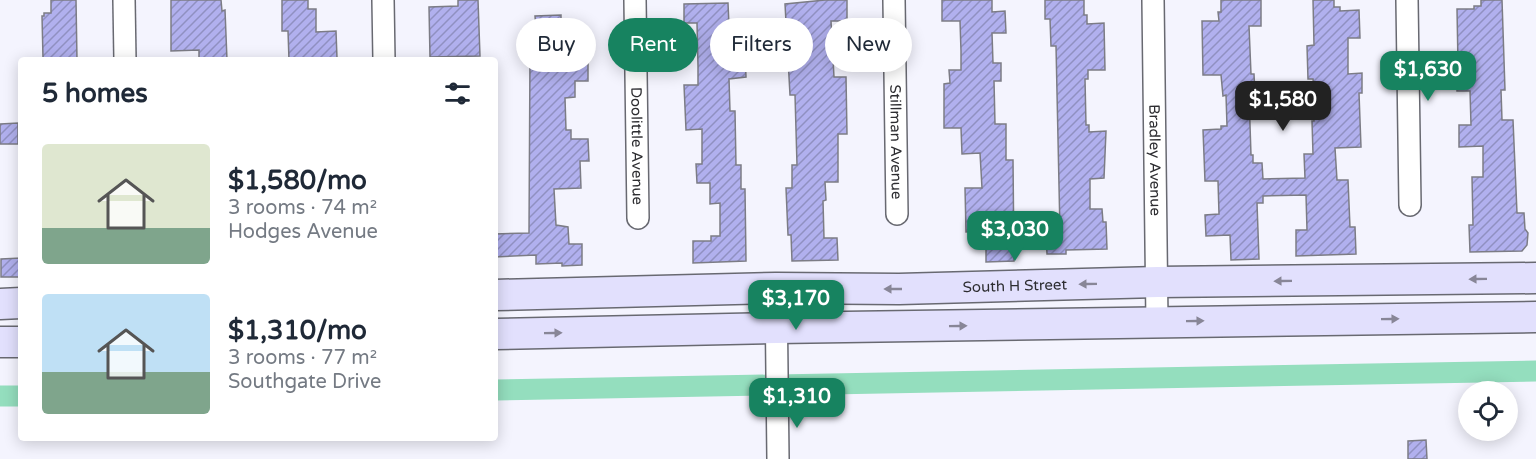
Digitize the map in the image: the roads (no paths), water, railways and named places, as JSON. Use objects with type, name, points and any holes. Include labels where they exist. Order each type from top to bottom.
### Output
[{"type":"street","points":[[124,0],[125,57]]},
{"type":"street","points":[[383,0],[384,57]]},
{"type":"street","name":"Doolittle Avenue","points":[[635,0],[638,218]]},
{"type":"street","name":"Stillman Avenue","points":[[894,0],[897,214]]},
{"type":"street","name":"Bradley Avenue","points":[[1153,0],[1157,322]]},
{"type":"street","points":[[1407,0],[1410,205]]},
{"type":"street","name":"South H Street","points":[[498,296],[776,288],[899,289],[1158,282],[1536,278]]},
{"type":"street","points":[[776,288],[778,459]]},
{"type":"street","points":[[0,304],[18,303]]},
{"type":"street","points":[[498,334],[1536,317]]},
{"type":"street","points":[[0,342],[18,342]]},
{"type":"waterway","points":[[498,390],[1536,371]]},
{"type":"waterway","points":[[0,396],[18,396]]}]
